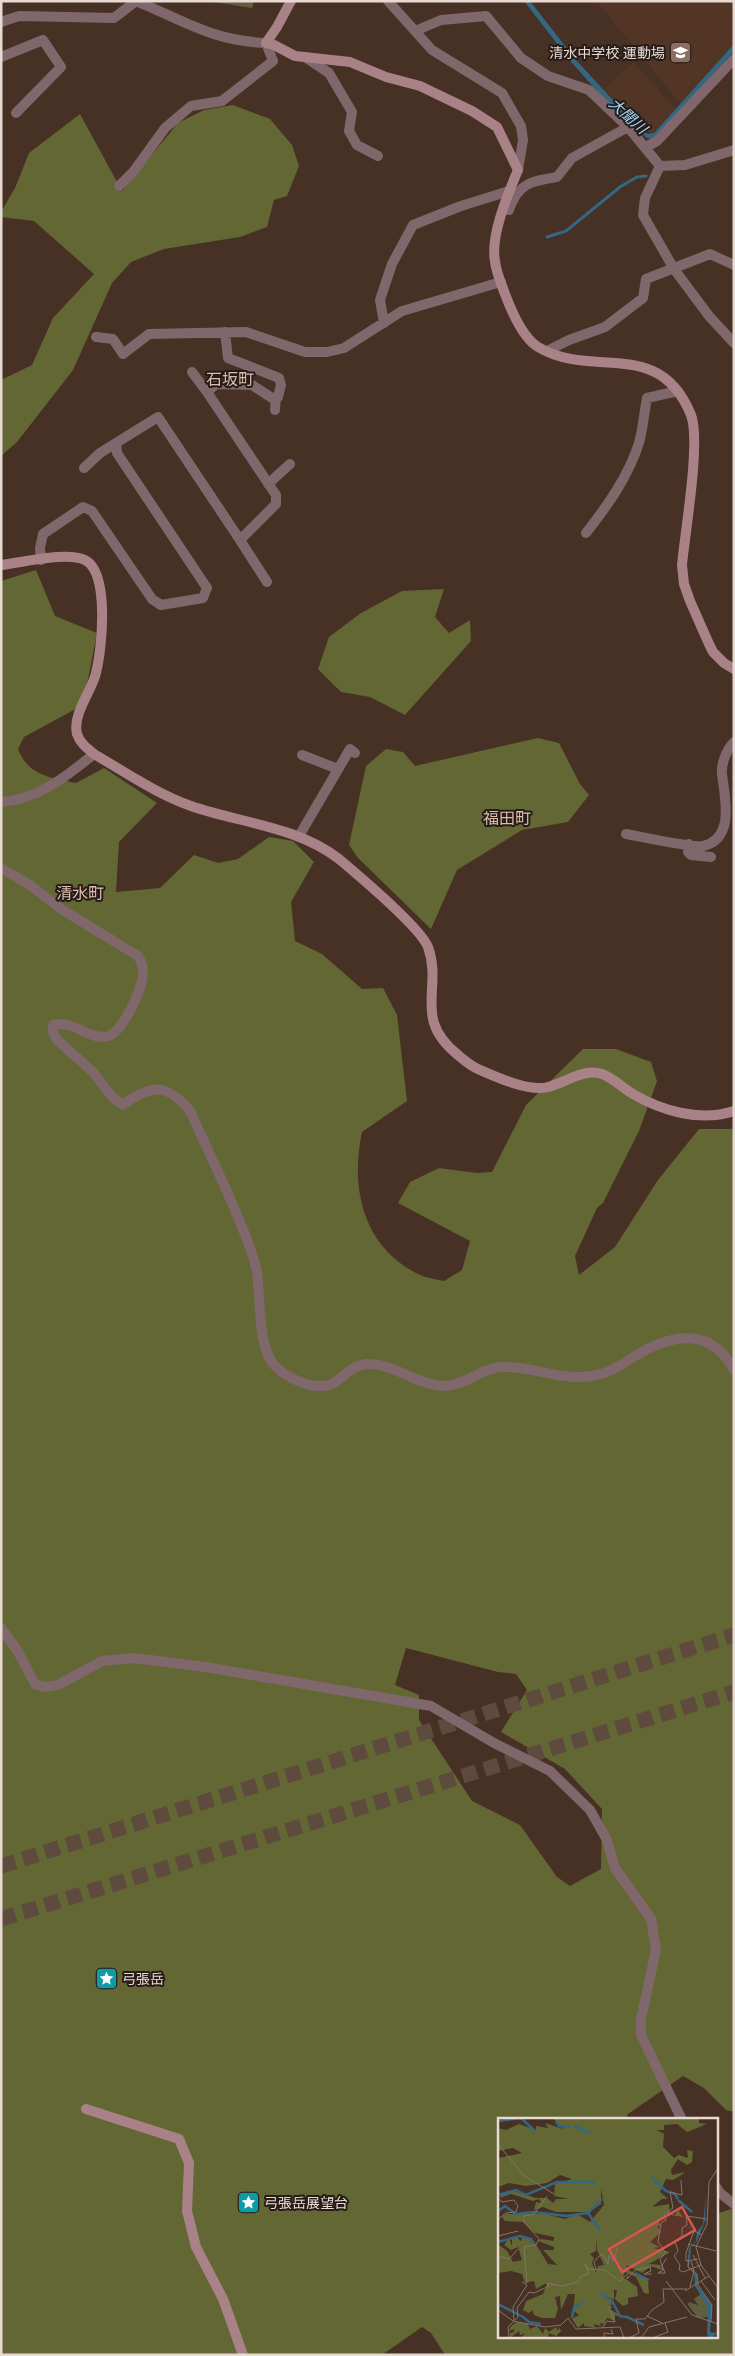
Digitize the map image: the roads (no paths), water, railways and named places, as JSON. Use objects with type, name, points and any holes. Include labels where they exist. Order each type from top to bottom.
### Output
[{"type":"street","points":[[1,22],[19,16],[114,18],[136,1],[216,36],[242,42],[274,44],[295,56],[350,62],[386,77],[420,86],[472,111],[497,127],[518,170]]},
{"type":"street","points":[[266,43],[291,1]]},
{"type":"street","points":[[388,1],[432,50],[502,93],[521,126],[523,140],[518,170],[509,191],[497,234],[494,260],[513,316],[530,341],[547,351],[572,359],[640,365],[662,375],[678,391],[691,416],[695,438],[682,565],[684,584],[713,652],[724,663],[734,669]]},
{"type":"street","points":[[415,31],[441,20],[486,16],[521,58],[548,76],[589,90],[628,127],[660,166]]},
{"type":"street","points":[[1,57],[43,40],[61,67],[16,113]]},
{"type":"street","points":[[119,186],[134,171],[165,128],[191,106],[222,101],[273,61],[266,43]]},
{"type":"street","points":[[305,57],[329,73],[352,112],[349,131],[357,145],[378,156]]},
{"type":"street","points":[[646,147],[657,141],[734,59]]},
{"type":"street","points":[[504,209],[509,210],[518,190],[533,181],[557,176],[572,158],[628,127]]},
{"type":"street","points":[[660,166],[686,165],[734,150]]},
{"type":"street","points":[[660,166],[642,208],[643,216],[674,268],[709,316],[734,343]]},
{"type":"street","points":[[384,323],[380,300],[392,264],[413,226],[461,206],[509,191]]},
{"type":"street","points":[[547,351],[569,340],[605,327],[643,298],[646,279],[710,254],[734,265]]},
{"type":"street","points":[[96,337],[113,339],[123,354],[149,334],[224,332],[246,332],[305,352],[327,352],[344,348],[402,311],[501,282]]},
{"type":"street","points":[[224,332],[228,358],[280,378],[281,385],[276,397],[275,410]]},
{"type":"street","points":[[192,372],[276,495],[276,504],[240,540]]},
{"type":"street","points":[[207,392],[216,384],[252,386],[272,398],[276,397]]},
{"type":"street","points":[[586,532],[605,509],[626,475],[639,442],[647,398],[678,391]]},
{"type":"street","points":[[84,468],[100,453],[158,417],[267,582]]},
{"type":"street","points":[[41,560],[40,548],[43,534],[83,507],[92,510],[152,599],[161,605],[204,598],[207,588],[117,453],[116,443]]},
{"type":"street","points":[[268,484],[290,464]]},
{"type":"street","points":[[1,565],[68,557],[85,560],[97,573],[103,598],[96,674],[76,723],[77,734],[82,744],[94,754],[189,805],[299,836],[338,859],[410,922],[428,946],[432,967],[430,992],[432,1020],[446,1045],[475,1068],[519,1085],[546,1088],[578,1075],[601,1074],[635,1095],[665,1110],[698,1116],[734,1111]]},
{"type":"street","points":[[626,834],[702,846],[711,843],[719,837],[726,828],[730,816],[722,772],[724,759],[734,742]]},
{"type":"street","points":[[299,836],[350,749],[356,753]]},
{"type":"street","points":[[1,802],[32,796],[73,771],[94,754]]},
{"type":"street","points":[[302,755],[338,769]]},
{"type":"street","points":[[689,844],[688,852],[691,855],[712,857]]},
{"type":"street","points":[[1,868],[61,909],[138,956],[142,962],[143,976],[133,1005],[119,1030],[110,1036],[98,1036],[61,1022],[53,1025],[53,1032],[57,1040],[93,1072],[113,1098],[123,1104],[146,1090],[154,1088],[164,1090],[180,1099],[190,1111],[245,1233],[257,1270],[266,1351],[275,1366],[289,1376],[314,1385],[328,1384],[357,1366],[368,1363],[382,1366],[431,1384],[444,1386],[463,1383],[499,1367],[518,1367],[570,1377],[600,1375],[662,1342],[688,1338],[704,1341],[718,1348],[734,1370]]},
{"type":"street","points":[[1,1628],[17,1650],[35,1684],[44,1688],[58,1685],[102,1661],[134,1658],[206,1667],[431,1706],[494,1743],[550,1771],[590,1810],[607,1840],[615,1868],[651,1919],[656,1950],[641,2019],[641,2035],[681,2118]]},
{"type":"street","points":[[86,2109],[179,2139],[189,2163],[187,2211],[194,2240],[223,2299],[243,2355]]},
{"type":"street","points":[[718,2190],[734,2204]]},
{"type":"water","name":"大聞川","points":[[524,1],[530,1],[576,60],[623,111],[648,134],[654,133],[734,44],[734,51],[659,134],[652,139],[647,138],[608,103],[572,63]]},
{"type":"waterway","points":[[547,237],[566,231],[620,187],[637,177],[646,176]]},
{"type":"tunnel","points":[[1,1866],[734,1635]]},
{"type":"tunnel","points":[[1,1919],[734,1692]]},
{"type":"place","name":"清水中学校 運動場","points":[[681,53]]},
{"type":"place","name":"弓張岳","points":[[106,1979]]},
{"type":"place","name":"弓張岳展望台","points":[[248,2203]]},
{"type":"district","name":"石坂町","points":[[230,379]]},
{"type":"district","name":"福田町","points":[[507,818]]},
{"type":"district","name":"清水町","points":[[80,893]]}]
